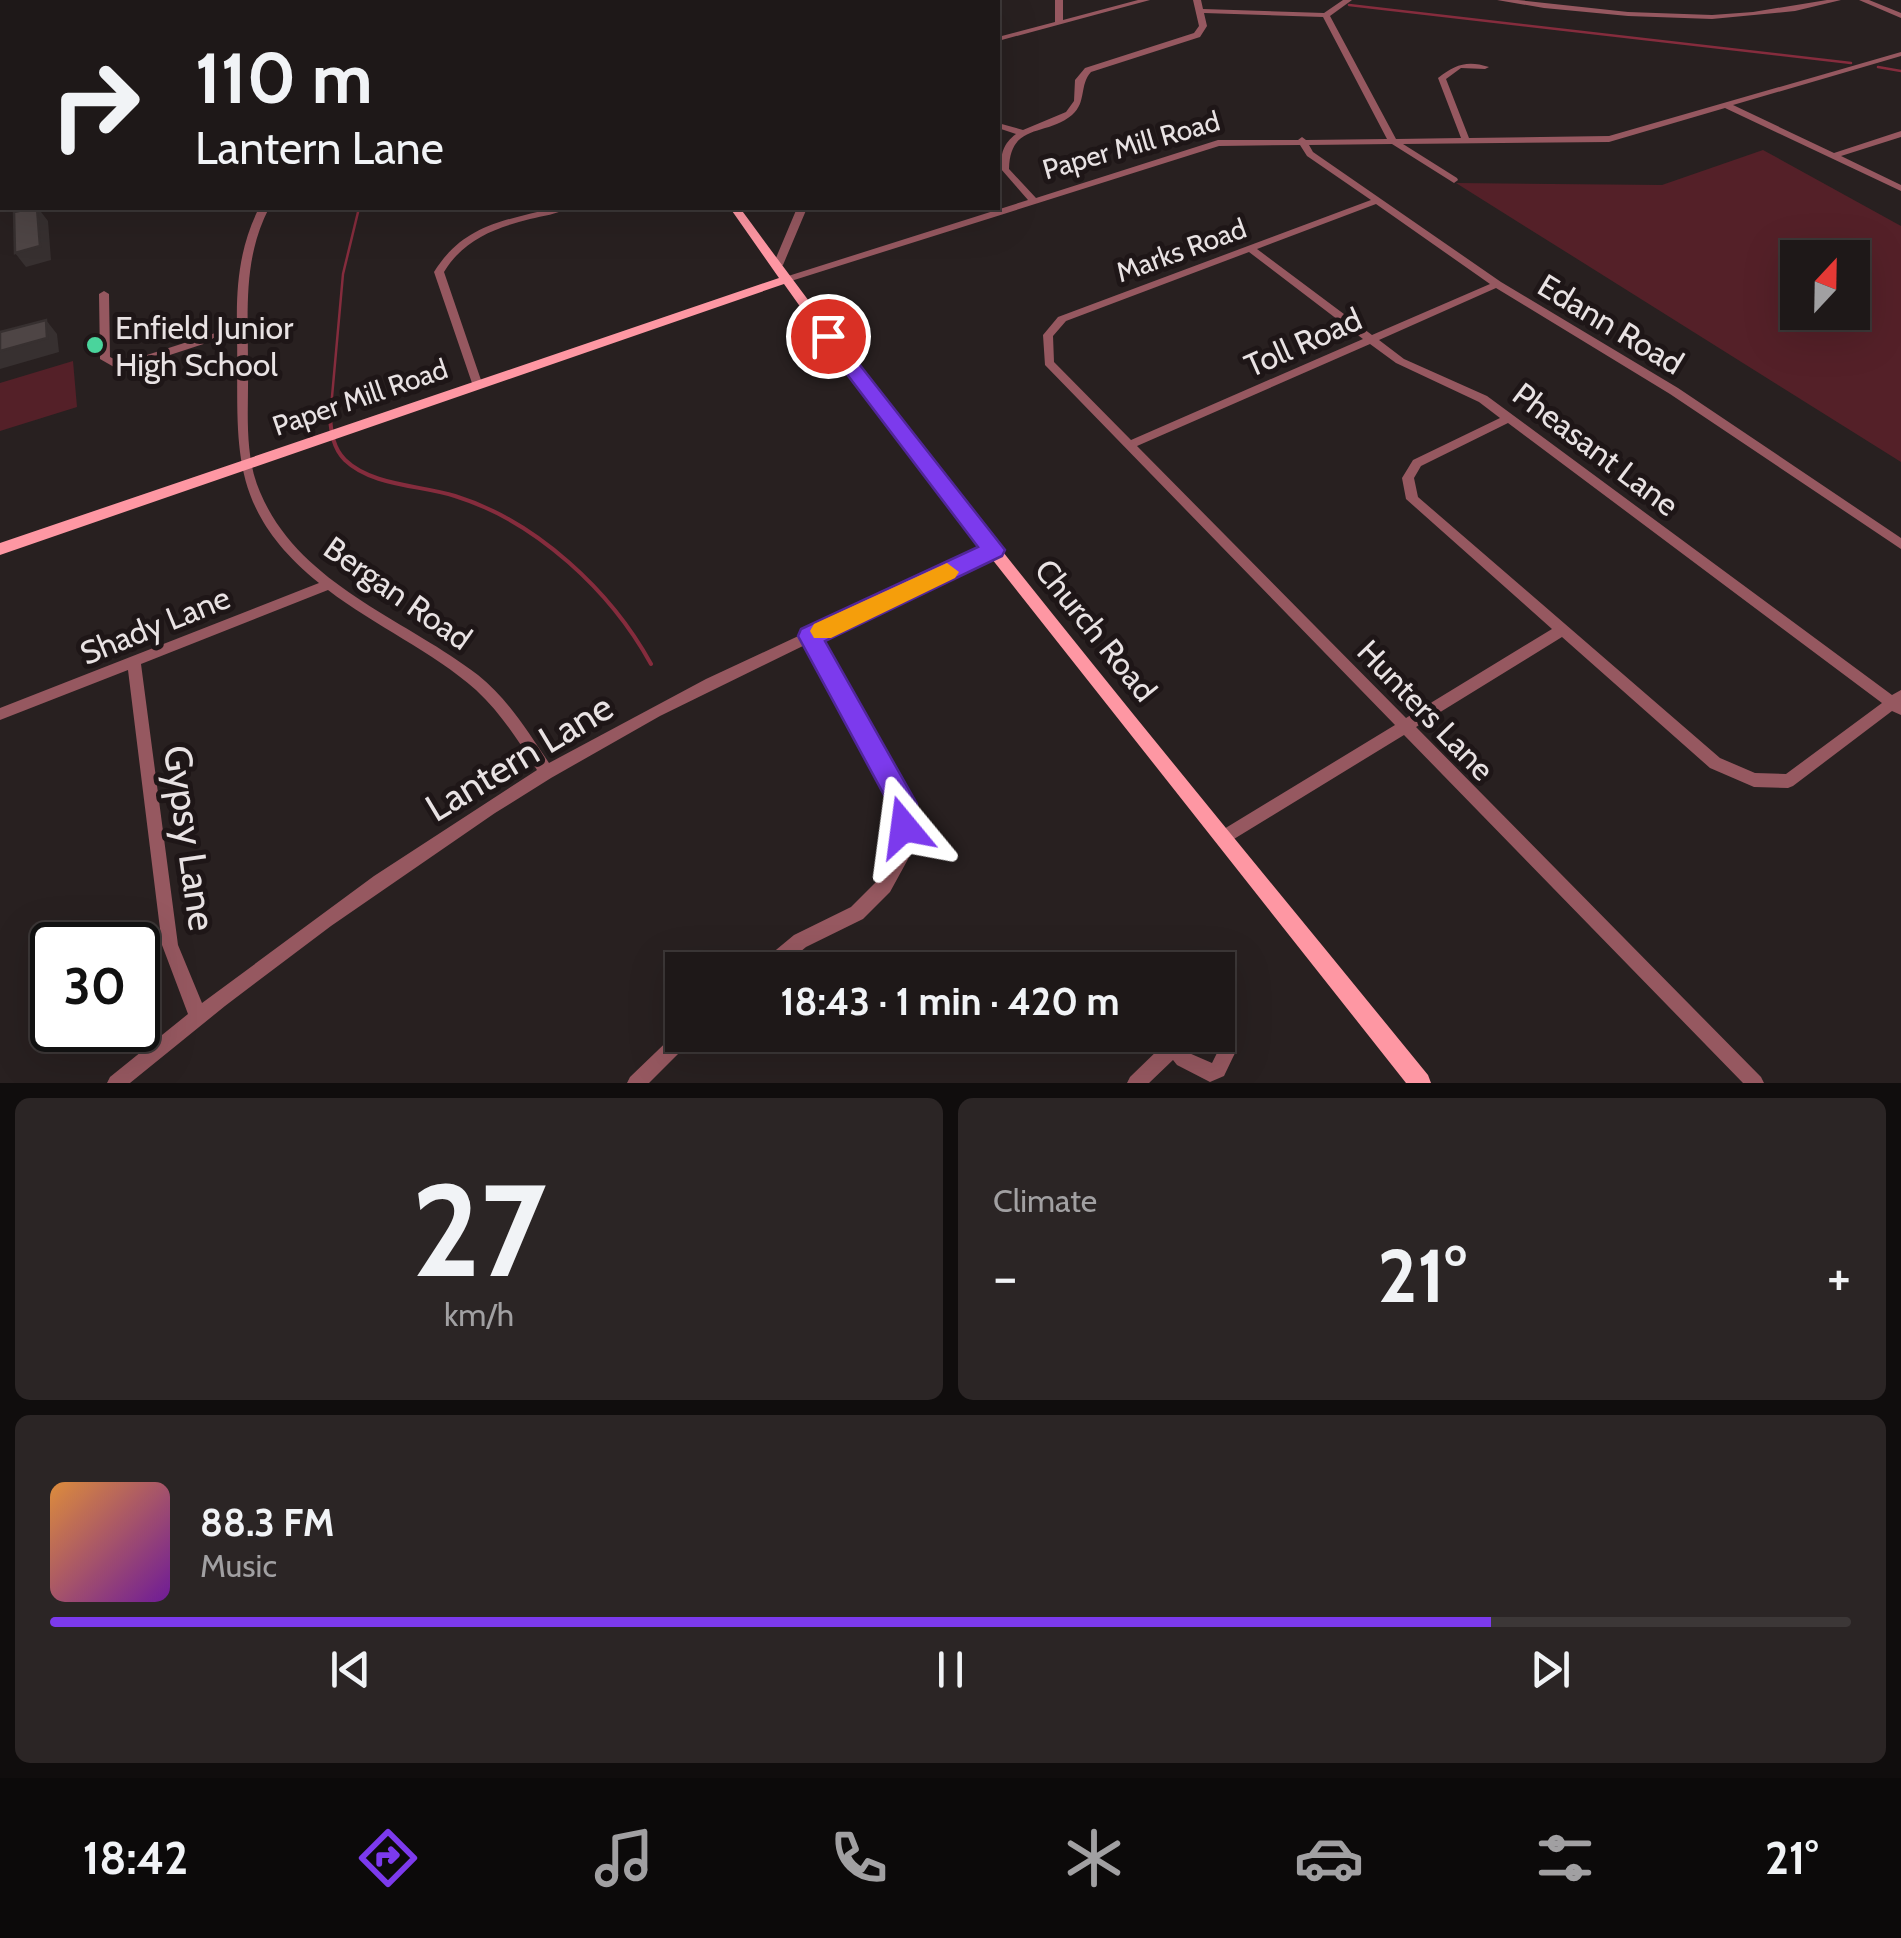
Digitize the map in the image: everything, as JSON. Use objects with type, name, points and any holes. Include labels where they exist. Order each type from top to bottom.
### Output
[{"type":"main road","name":"Church Road","points":[[736,210],[994,550],[1420,1083]]},
{"type":"main road","name":"Paper Mill Road","points":[[0,549],[783,272]]},
{"type":"street","points":[[1059,0],[1059,23]]},
{"type":"street","points":[[1000,38],[1146,0]]},
{"type":"street","points":[[1032,199],[1014,184],[1004,162],[1009,146],[1022,133],[1069,112],[1078,103],[1079,80],[1088,70],[1195,37],[1202,28],[1197,0]]},
{"type":"street","points":[[1200,12],[1326,16],[1348,0]]},
{"type":"street","points":[[1502,0],[1729,19],[1783,14],[1838,0]]},
{"type":"street","points":[[1863,0],[1901,16]]},
{"type":"street","points":[[1326,16],[1392,140],[1454,180]]},
{"type":"street","name":"Paper Mill Road","points":[[1000,208],[1195,148],[1228,142],[1609,139],[1901,54]]},
{"type":"street","points":[[1466,140],[1442,78],[1458,66],[1485,66]]},
{"type":"street","points":[[1728,106],[1901,188]]},
{"type":"street","points":[[1000,125],[1022,133]]},
{"type":"street","points":[[1834,156],[1901,134]]},
{"type":"street","name":"Edann Road","points":[[1302,140],[1310,154],[1497,284],[1674,391],[1901,544]]},
{"type":"street","name":"Marks Road","points":[[1058,375],[1046,350],[1048,335],[1062,319],[1378,201]]},
{"type":"street","name":"Bergan Road","points":[[263,210],[251,229],[242,328],[247,462],[260,506],[298,554],[330,584],[486,691],[547,772]]},
{"type":"street","points":[[477,383],[439,272],[446,256],[484,230],[557,210]]},
{"type":"street","points":[[783,272],[801,210]]},
{"type":"street","name":"Paper Mill Road","points":[[783,272],[994,210]]},
{"type":"street","name":"Pheasant Lane","points":[[1250,249],[1400,361],[1466,390],[1508,418],[1898,702]]},
{"type":"street","name":"Toll Road","points":[[1129,445],[1497,284]]},
{"type":"street","points":[[104,294],[105,360],[110,366],[120,368],[242,328]]},
{"type":"street","name":"Hunters Lane","points":[[1058,375],[1754,1083]]},
{"type":"street","points":[[1508,418],[1418,464],[1410,472],[1408,489],[1420,510],[1702,753],[1754,780],[1776,782],[1796,777],[1898,702]]},
{"type":"street","name":"Lantern Lane","points":[[116,1083],[198,1016],[419,856],[547,772],[810,636],[994,550]]},
{"type":"street","name":"Shady Lane","points":[[0,714],[330,584]]},
{"type":"street","points":[[1224,837],[1560,632]]},
{"type":"street","points":[[787,952],[800,941],[857,913],[884,886],[905,850],[904,804],[810,636]]},
{"type":"street","name":"Gypsy Lane","points":[[134,664],[170,944],[198,1016]]},
{"type":"street","points":[[636,1083],[668,1052]]},
{"type":"street","points":[[1136,1083],[1162,1052]]},
{"type":"street","points":[[1179,1052],[1194,1068],[1210,1073],[1218,1070],[1226,1052]]},
{"type":"shaded area","points":[[1763,150],[1901,226],[1901,462],[1456,183],[1662,185]]},
{"type":"shaded area","points":[[73,361],[77,407],[0,431],[0,383]]},
{"type":"building","points":[[37,210],[40,246],[15,253],[14,212]]},
{"type":"building","points":[[46,320],[47,338],[0,351],[0,332]]},
{"type":"waterway","points":[[1349,5],[1851,63]]},
{"type":"waterway","points":[[1878,67],[1901,71]]},
{"type":"waterway","points":[[330,418],[343,274],[359,210]]},
{"type":"waterway","points":[[330,418],[338,450],[356,469],[382,480],[455,496],[485,507],[542,541],[593,585],[651,664]]},
{"type":"slow traffic","points":[[822,631],[947,572]]},
{"type":"place","name":"Enfield Junior High School","points":[[95,345]]},
{"type":"route","points":[[828,336],[994,550],[810,636],[904,804],[904,827]]}]
